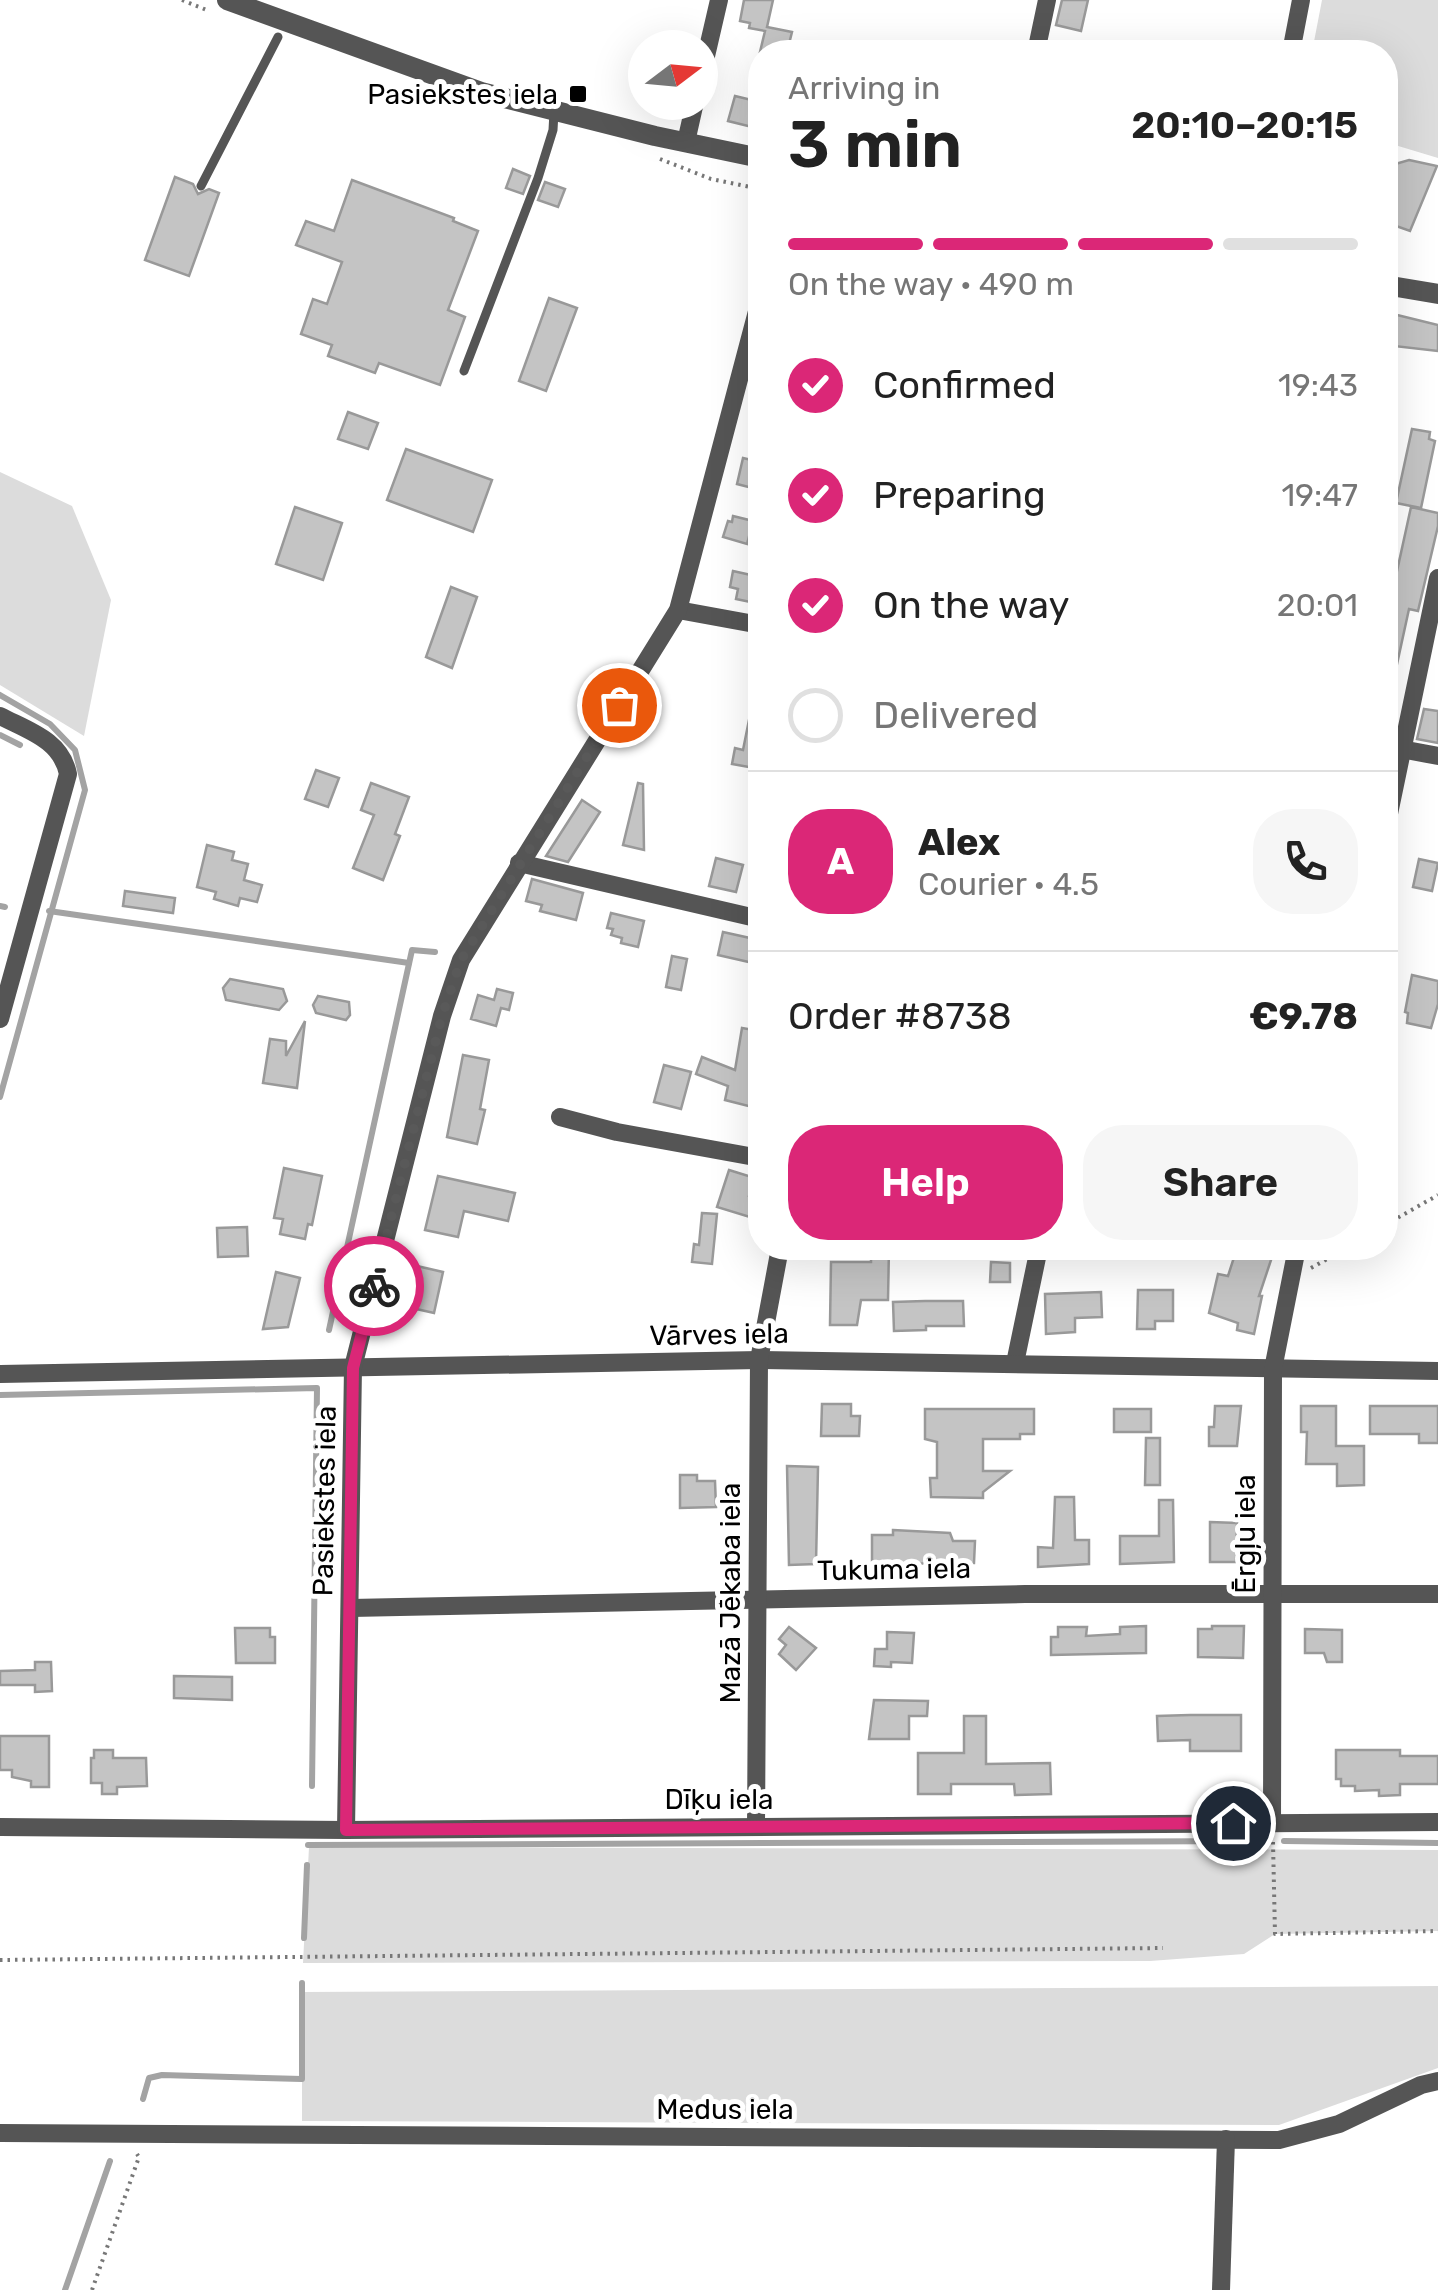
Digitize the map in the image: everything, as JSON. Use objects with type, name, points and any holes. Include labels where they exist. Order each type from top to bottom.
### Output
[{"type":"street","points":[[227,0],[389,61],[554,112],[748,155]]},
{"type":"street","points":[[712,30],[719,0]]},
{"type":"street","points":[[1039,40],[1047,0]]},
{"type":"street","points":[[1293,40],[1301,0]]},
{"type":"street","points":[[686,142],[691,120]]},
{"type":"street","points":[[1398,287],[1438,294]]},
{"type":"street","name":"Pasiekstes iela","points":[[346,1830],[353,1368],[442,1016],[461,960],[678,610],[748,345]]},
{"type":"street","points":[[1398,733],[1438,578]]},
{"type":"street","points":[[678,610],[748,623]]},
{"type":"street","points":[[0,716],[52,744],[65,758],[68,774],[0,1019]]},
{"type":"street","points":[[1398,749],[1438,756]]},
{"type":"street","points":[[519,863],[748,916]]},
{"type":"street","points":[[560,1117],[617,1132],[748,1156]]},
{"type":"street","name":"Mazā Jēkaba iela","points":[[756,1826],[758,1360],[778,1260]]},
{"type":"street","points":[[1015,1363],[1036,1260]]},
{"type":"street","name":"Ērgļu iela","points":[[1272,1822],[1274,1369],[1294,1260]]},
{"type":"street","name":"Vārves iela","points":[[0,1374],[758,1360],[1438,1371]]},
{"type":"street","name":"Tukuma iela","points":[[351,1608],[1025,1594],[1438,1594]]},
{"type":"street","name":"Dīķu iela","points":[[0,1828],[346,1830],[1438,1822]]},
{"type":"street","name":"Medus iela","points":[[0,2133],[1279,2140],[1339,2124],[1438,2081]]},
{"type":"street","points":[[1221,2290],[1226,2140]]},
{"type":"lane","points":[[201,186],[278,37]]},
{"type":"lane","points":[[464,371],[538,178],[554,112]]},
{"type":"path","points":[[1398,1218],[1438,1195]]},
{"type":"path","points":[[1290,1280],[1325,1260]]},
{"type":"path","points":[[1272,1822],[1274,1934],[1438,1931]]},
{"type":"path","points":[[0,1960],[1163,1948]]},
{"type":"path","points":[[92,2290],[139,2157],[133,2148]]},
{"type":"shaded area","points":[[1322,0],[1438,0],[1438,158],[1398,146],[1398,40],[1314,40]]},
{"type":"shaded area","points":[[0,472],[72,506],[111,600],[84,736],[0,685]]},
{"type":"shaded area","points":[[309,1847],[1438,1850],[1438,1931],[1275,1934],[1244,1954],[1150,1961],[303,1963]]},
{"type":"shaded area","points":[[1438,1986],[1438,2068],[1279,2125],[302,2121],[302,1992]]},
{"type":"building","points":[[744,0],[773,0],[767,27],[792,32],[790,40],[763,40],[765,31],[749,28],[750,23],[740,21]]},
{"type":"building","points":[[1062,0],[1088,0],[1081,31],[1056,25]]},
{"type":"building","points":[[735,96],[748,99],[748,126],[728,121]]},
{"type":"building","points":[[1409,160],[1437,166],[1410,231],[1398,227],[1398,163]]},
{"type":"building","points":[[513,169],[530,176],[523,194],[506,188]]},
{"type":"building","points":[[175,177],[193,184],[198,194],[209,189],[219,193],[189,276],[145,260]]},
{"type":"building","points":[[352,180],[454,218],[453,221],[478,231],[448,310],[465,317],[440,385],[379,363],[375,373],[328,356],[332,345],[301,334],[313,299],[327,304],[342,262],[296,245],[306,221],[334,231]]},
{"type":"building","points":[[545,182],[565,189],[558,207],[538,200]]},
{"type":"building","points":[[549,298],[577,308],[546,391],[519,381]]},
{"type":"building","points":[[1398,315],[1438,325],[1438,351],[1398,346]]},
{"type":"building","points":[[348,412],[378,423],[368,449],[338,439]]},
{"type":"building","points":[[1412,429],[1430,432],[1429,439],[1435,441],[1421,508],[1398,503]]},
{"type":"building","points":[[406,449],[492,480],[473,532],[387,500]]},
{"type":"building","points":[[743,458],[748,459],[748,487],[737,484]]},
{"type":"building","points":[[295,507],[342,523],[323,580],[276,564]]},
{"type":"building","points":[[1411,507],[1438,513],[1418,611],[1409,609],[1398,659],[1398,566]]},
{"type":"building","points":[[733,516],[748,520],[747,544],[723,537],[728,521],[732,522]]},
{"type":"building","points":[[733,571],[748,574],[748,602],[736,599],[738,589],[730,587]]},
{"type":"building","points":[[451,587],[477,597],[452,668],[426,657]]},
{"type":"building","points":[[1424,709],[1438,711],[1438,743],[1417,739]]},
{"type":"building","points":[[748,725],[748,767],[732,764],[735,748],[743,750]]},
{"type":"building","points":[[316,770],[339,778],[328,807],[305,799]]},
{"type":"building","points":[[371,783],[409,797],[395,834],[400,836],[383,880],[353,868],[374,815],[361,810]]},
{"type":"building","points":[[638,783],[643,784],[644,850],[623,845]]},
{"type":"building","points":[[582,800],[600,812],[568,862],[546,856]]},
{"type":"building","points":[[207,845],[234,852],[232,860],[248,864],[244,880],[262,885],[257,902],[240,898],[238,906],[214,899],[216,892],[197,887]]},
{"type":"building","points":[[716,858],[743,865],[736,892],[709,886]]},
{"type":"building","points":[[1419,859],[1438,863],[1432,891],[1413,887]]},
{"type":"building","points":[[532,879],[583,893],[576,920],[540,911],[542,905],[526,901]]},
{"type":"building","points":[[125,891],[175,898],[173,913],[123,906]]},
{"type":"building","points":[[611,913],[644,921],[638,947],[621,943],[622,938],[611,935],[613,929],[607,928]]},
{"type":"building","points":[[723,932],[748,938],[748,962],[718,955]]},
{"type":"building","points":[[672,956],[687,959],[681,990],[666,987]]},
{"type":"building","points":[[1412,975],[1438,981],[1438,1004],[1431,1028],[1407,1023],[1405,1012]]},
{"type":"building","points":[[230,979],[283,989],[287,1001],[279,1010],[226,1000],[223,988]]},
{"type":"building","points":[[497,989],[513,993],[509,1010],[501,1008],[496,1026],[471,1019],[478,995],[494,1000]]},
{"type":"building","points":[[318,996],[349,1002],[350,1015],[346,1020],[316,1013],[313,1005]]},
{"type":"building","points":[[305,1021],[297,1088],[263,1083],[270,1039],[286,1041],[286,1056]]},
{"type":"building","points":[[742,1028],[748,1029],[748,1106],[725,1100],[728,1086],[696,1074],[702,1057],[735,1070]]},
{"type":"building","points":[[463,1055],[489,1060],[480,1109],[485,1110],[477,1144],[447,1137]]},
{"type":"building","points":[[664,1065],[691,1072],[681,1109],[654,1102]]},
{"type":"building","points":[[284,1168],[322,1176],[312,1225],[308,1224],[305,1239],[280,1234],[283,1219],[274,1218]]},
{"type":"building","points":[[729,1170],[748,1176],[748,1216],[717,1207]]},
{"type":"building","points":[[438,1176],[515,1193],[508,1221],[464,1211],[458,1237],[425,1230]]},
{"type":"building","points":[[702,1213],[717,1214],[712,1264],[692,1262],[694,1244],[699,1245]]},
{"type":"building","points":[[247,1227],[248,1256],[218,1257],[217,1228]]},
{"type":"building","points":[[889,1260],[888,1300],[861,1300],[857,1325],[830,1325],[831,1262]]},
{"type":"building","points":[[1233,1260],[1271,1260],[1259,1296],[1254,1334],[1237,1330],[1238,1323],[1209,1313],[1218,1274],[1228,1276]]},
{"type":"building","points":[[991,1262],[1010,1263],[1010,1282],[990,1282]]},
{"type":"building","points":[[417,1266],[443,1272],[434,1313],[412,1308],[414,1297],[410,1296]]},
{"type":"building","points":[[276,1272],[300,1278],[288,1327],[263,1329]]},
{"type":"building","points":[[1138,1290],[1173,1290],[1173,1321],[1155,1321],[1155,1329],[1137,1329]]},
{"type":"building","points":[[1101,1292],[1102,1317],[1075,1318],[1075,1332],[1046,1334],[1045,1294]]},
{"type":"building","points":[[963,1301],[964,1326],[894,1331],[893,1302]]},
{"type":"building","points":[[822,1404],[851,1404],[851,1416],[860,1416],[859,1436],[821,1436]]},
{"type":"building","points":[[1215,1406],[1241,1406],[1237,1446],[1209,1446]]},
{"type":"building","points":[[1301,1406],[1336,1406],[1336,1446],[1364,1446],[1364,1485],[1337,1486],[1337,1464],[1306,1464],[1307,1432],[1301,1432]]},
{"type":"building","points":[[1370,1406],[1438,1406],[1438,1443],[1419,1443],[1419,1434],[1370,1434]]},
{"type":"building","points":[[925,1409],[1034,1409],[1034,1434],[1020,1434],[1020,1439],[983,1439],[983,1471],[1010,1471],[983,1492],[983,1498],[931,1497],[930,1478],[937,1478],[937,1442],[925,1439]]},
{"type":"building","points":[[1114,1409],[1151,1409],[1151,1432],[1114,1432]]},
{"type":"building","points":[[1146,1438],[1160,1438],[1160,1485],[1145,1485]]},
{"type":"building","points":[[787,1466],[818,1467],[816,1564],[789,1565]]},
{"type":"building","points":[[680,1475],[697,1475],[697,1481],[715,1481],[716,1507],[680,1508]]},
{"type":"building","points":[[1055,1497],[1074,1497],[1075,1540],[1089,1540],[1089,1564],[1038,1567],[1038,1547],[1053,1548]]},
{"type":"building","points":[[1159,1500],[1173,1500],[1174,1562],[1120,1564],[1120,1536],[1159,1536]]},
{"type":"building","points":[[1210,1522],[1237,1523],[1236,1562],[1210,1562]]},
{"type":"building","points":[[893,1530],[950,1533],[953,1541],[975,1541],[974,1563],[872,1564],[872,1535],[893,1535]]},
{"type":"building","points":[[1146,1626],[1146,1653],[1051,1655],[1051,1637],[1058,1637],[1058,1627],[1087,1627],[1086,1636],[1120,1634],[1120,1627]]},
{"type":"building","points":[[1244,1626],[1243,1658],[1198,1657],[1198,1629]]},
{"type":"building","points":[[789,1627],[816,1648],[796,1670],[779,1654],[786,1645],[779,1639]]},
{"type":"building","points":[[235,1628],[270,1628],[270,1637],[275,1637],[275,1663],[236,1663]]},
{"type":"building","points":[[1305,1629],[1342,1630],[1342,1662],[1327,1662],[1324,1653],[1305,1653]]},
{"type":"building","points":[[887,1632],[914,1633],[912,1663],[874,1666],[875,1649],[887,1649]]},
{"type":"building","points":[[35,1662],[51,1662],[52,1691],[35,1692],[35,1685],[0,1685],[0,1671],[35,1670]]},
{"type":"building","points":[[174,1676],[232,1677],[232,1700],[174,1698]]},
{"type":"building","points":[[874,1700],[928,1701],[927,1716],[909,1716],[909,1739],[869,1739]]},
{"type":"building","points":[[1241,1715],[1241,1751],[1190,1751],[1190,1740],[1158,1741],[1157,1716]]},
{"type":"building","points":[[964,1716],[986,1716],[986,1764],[1050,1763],[1051,1794],[1015,1795],[1014,1784],[951,1784],[951,1794],[918,1794],[918,1753],[964,1753]]},
{"type":"building","points":[[0,1736],[49,1736],[49,1787],[31,1787],[31,1781],[12,1777],[12,1770],[0,1770]]},
{"type":"building","points":[[94,1750],[113,1750],[113,1758],[146,1758],[147,1786],[117,1787],[117,1794],[102,1794],[102,1783],[91,1783]]},
{"type":"building","points":[[1336,1750],[1400,1750],[1400,1756],[1438,1756],[1438,1784],[1400,1784],[1400,1795],[1379,1796],[1379,1790],[1355,1791],[1355,1786],[1341,1786],[1341,1779],[1336,1779]]},
{"type":"waterway","points":[[0,695],[50,724],[75,750],[85,790],[0,1097]]},
{"type":"waterway","points":[[0,735],[20,745]]},
{"type":"waterway","points":[[0,906],[5,907]]},
{"type":"waterway","points":[[49,911],[409,963]]},
{"type":"waterway","points":[[329,1330],[412,950],[435,952]]},
{"type":"waterway","points":[[0,1395],[317,1388],[312,1786]]},
{"type":"waterway","points":[[308,1845],[1263,1841]]},
{"type":"waterway","points":[[1284,1841],[1438,1843]]},
{"type":"waterway","points":[[304,1938],[307,1865]]},
{"type":"waterway","points":[[143,2099],[149,2078],[162,2075],[302,2079],[302,1983]]},
{"type":"waterway","points":[[65,2290],[110,2161]]},
{"type":"way so far","points":[[374,1286],[442,1016],[461,960],[619,705]]},
{"type":"place","name":"Pasiekstes iela","points":[[578,94]]},
{"type":"route","points":[[374,1286],[353,1368],[346,1830],[1233,1823]]}]
